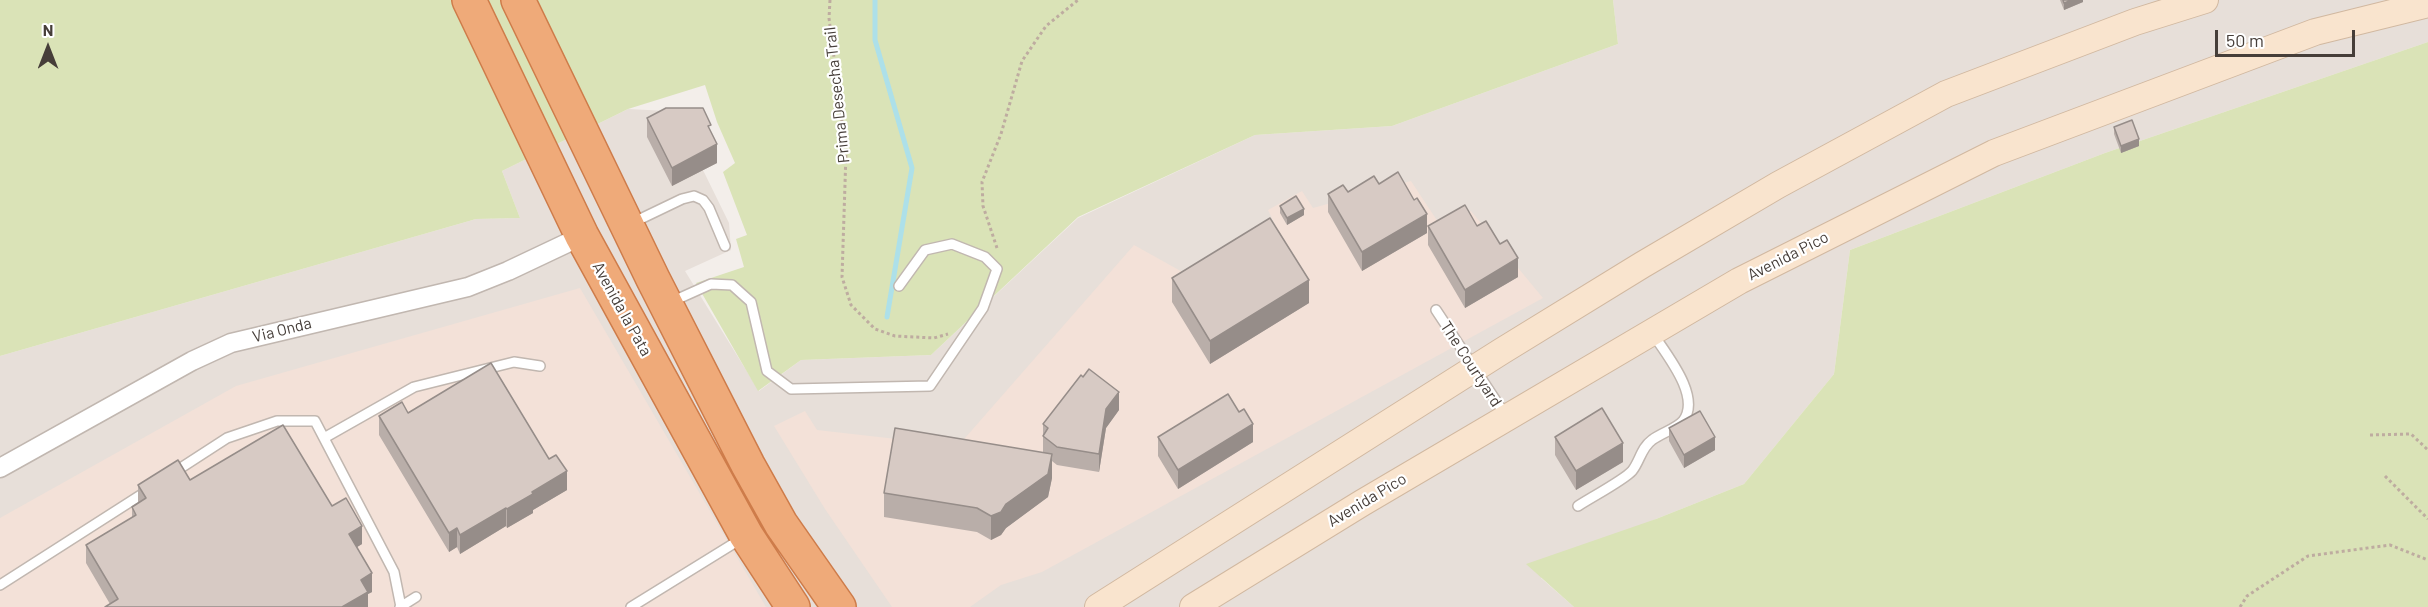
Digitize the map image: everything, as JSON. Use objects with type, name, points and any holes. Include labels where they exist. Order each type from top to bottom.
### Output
[{"type":"highway","name":"Avenida la Pata","points":[[469,0],[582,236],[746,536],[793,607]]},
{"type":"highway","points":[[518,0],[627,226],[742,454],[776,514],[839,607]]},
{"type":"highway","points":[[582,236],[609,237],[631,281],[660,291]]},
{"type":"main road","points":[[1098,607],[1642,265],[1778,185],[1946,94],[2135,22],[2205,0]]},
{"type":"main road","name":"Avenida Pico","points":[[1193,607],[1362,502],[1739,281],[1994,153],[2315,32],[2428,4]]},
{"type":"street","name":"Via Onda","points":[[0,468],[192,361],[231,343],[468,286],[508,271],[582,236]]},
{"type":"lane","points":[[627,226],[682,199],[694,196],[703,200],[709,208],[725,246]]},
{"type":"lane","points":[[660,291],[711,284],[732,285],[751,302],[768,371],[791,389],[930,386],[983,308],[997,269],[985,257],[952,244],[925,250],[899,286]]},
{"type":"lane","name":"The Courtyard","points":[[1436,310],[1507,418]]},
{"type":"lane","points":[[1578,506],[1631,471],[1640,453],[1651,440],[1683,422],[1689,410],[1684,385],[1652,332]]},
{"type":"lane","points":[[324,438],[414,387],[514,362],[540,366]]},
{"type":"lane","points":[[161,482],[227,438],[277,421],[315,421],[394,572],[400,607],[416,597]]},
{"type":"lane","points":[[0,585],[152,488]]},
{"type":"lane","points":[[631,607],[746,536]]},
{"type":"path","name":"Prima Desecha Trail","points":[[830,0],[829,18],[846,153],[842,277],[851,305],[875,329],[895,336],[934,338],[954,332]]},
{"type":"path","points":[[997,269],[997,246],[983,206],[982,182],[1001,134],[1022,61],[1046,26],[1078,0]]},
{"type":"path","points":[[2370,435],[2411,434],[2428,450]]},
{"type":"path","points":[[2385,476],[2428,519]]},
{"type":"path","points":[[2240,607],[2247,596],[2308,556],[2390,545],[2428,560]]},
{"type":"shaded area","points":[[1613,0],[2428,0],[2428,42],[2105,153],[1850,250],[1834,374],[1744,484],[1656,519],[1541,578],[1574,607],[0,607],[0,356],[476,219],[520,218],[502,171],[628,109],[687,112],[702,168],[729,223],[731,250],[685,271],[759,391],[801,360],[931,355],[1078,218],[1255,135],[1392,126],[1618,44]]},
{"type":"shaded area","points":[[1411,181],[1442,228],[1471,211],[1543,298],[1042,572],[1001,585],[970,607],[892,607],[825,509],[774,426],[805,411],[817,430],[958,446],[1134,245],[1195,279],[1277,229],[1268,210],[1302,191],[1313,208]]},
{"type":"shaded area","points":[[580,288],[766,607],[0,607],[0,518],[236,386]]},
{"type":"green space","points":[[0,0],[1613,0],[1618,44],[1392,126],[1255,135],[1078,217],[931,355],[801,360],[758,391],[696,283],[744,267],[736,239],[747,235],[723,172],[735,163],[717,122],[705,85],[628,109],[502,171],[520,218],[476,219],[0,356]]},
{"type":"green space","points":[[2428,42],[2428,607],[1574,607],[1526,564],[1656,519],[1744,484],[1834,374],[1850,250],[2105,153]]},
{"type":"building","points":[[666,108],[703,108],[711,125],[708,126],[717,144],[672,168],[647,118]]},
{"type":"building","points":[[2132,120],[2139,139],[2121,146],[2114,127]]},
{"type":"building","points":[[1398,172],[1414,200],[1417,198],[1427,214],[1362,252],[1328,194],[1343,185],[1348,192],[1374,176],[1379,184]]},
{"type":"building","points":[[1296,196],[1304,209],[1287,218],[1280,206]]},
{"type":"building","points":[[1465,205],[1477,226],[1486,221],[1500,244],[1507,240],[1518,258],[1465,290],[1428,226]]},
{"type":"building","points":[[1270,218],[1309,280],[1210,341],[1172,278]]},
{"type":"building","points":[[491,363],[549,459],[556,455],[567,471],[532,492],[533,494],[460,535],[457,528],[449,533],[379,416],[402,402],[408,413]]},
{"type":"building","points":[[1089,369],[1119,392],[1106,409],[1099,454],[1057,447],[1043,436],[1048,428],[1043,424],[1081,375],[1083,377]]},
{"type":"building","points":[[1228,394],[1239,412],[1244,409],[1253,424],[1178,470],[1158,437]]},
{"type":"building","points":[[1602,408],[1623,443],[1576,471],[1555,437]]},
{"type":"building","points":[[1700,411],[1715,437],[1684,455],[1669,428]]},
{"type":"building","points":[[283,425],[332,506],[346,498],[362,526],[349,534],[372,573],[361,580],[368,592],[342,607],[105,607],[118,599],[86,545],[136,515],[132,507],[146,498],[138,485],[178,460],[190,480]]},
{"type":"building","points":[[895,428],[1052,454],[1048,474],[1006,504],[1001,512],[991,516],[977,508],[884,493]]},
{"type":"waterway","points":[[875,0],[875,40],[912,168],[887,317]]}]
